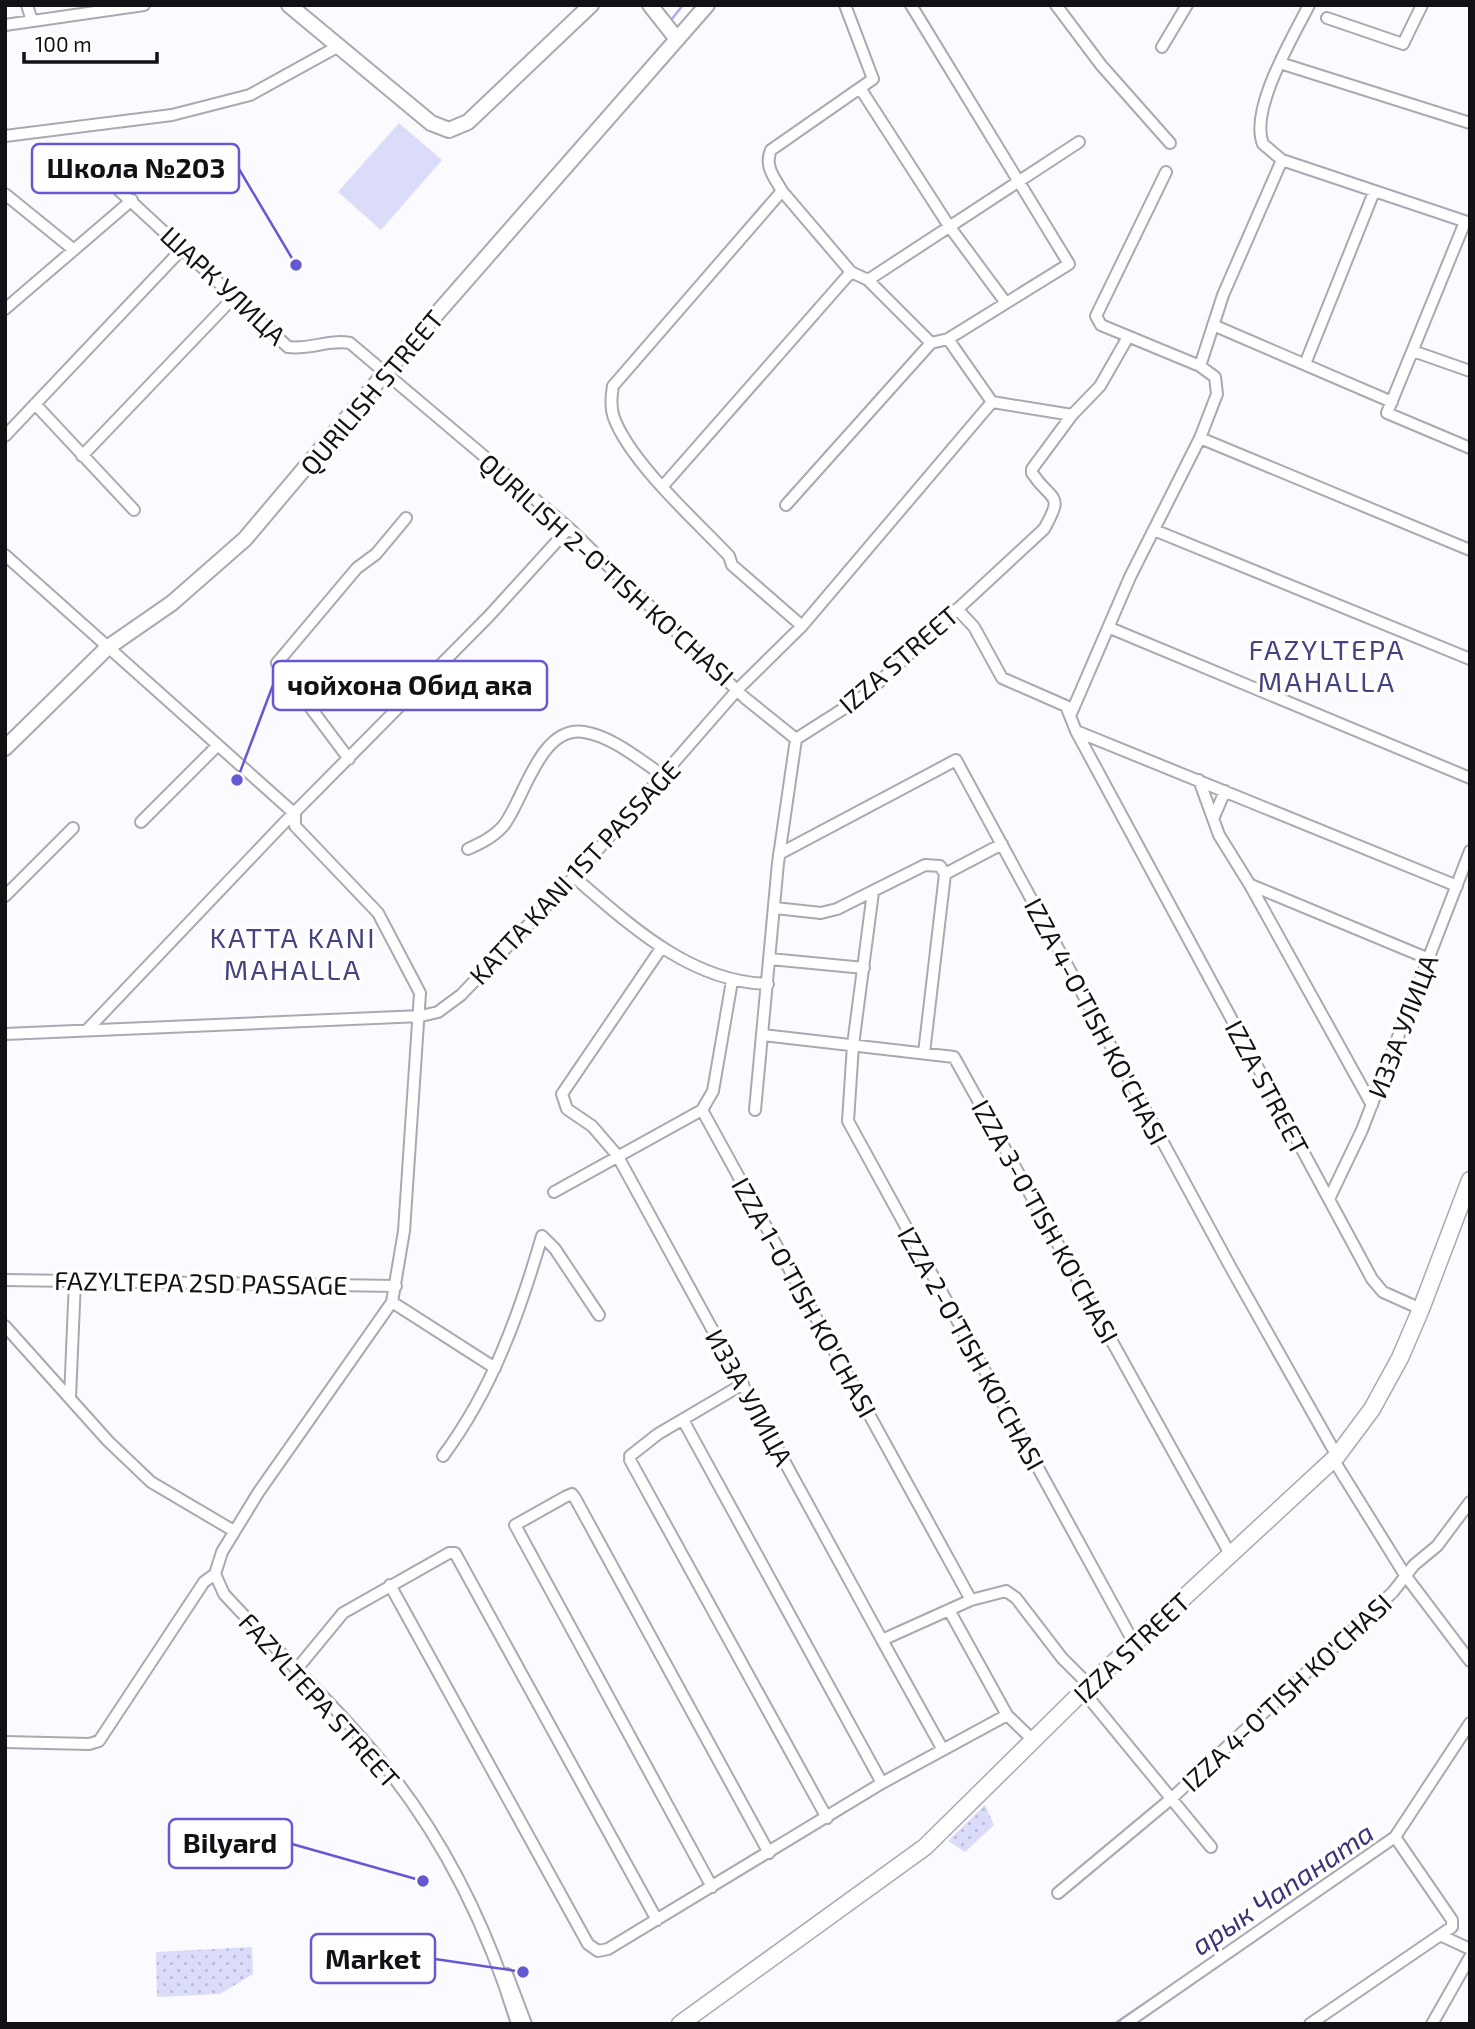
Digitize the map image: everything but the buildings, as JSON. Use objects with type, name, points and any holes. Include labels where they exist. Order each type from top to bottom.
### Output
[{"type":"main road","name":"IZZA STREET","points":[[680,2024],[916,1854],[1086,1688],[1335,1458],[1382,1392],[1422,1310],[1470,1180]]},
{"type":"street","points":[[27,5],[32,22]]},
{"type":"street","points":[[5,25],[144,5]]},
{"type":"street","points":[[289,5],[435,125],[449,130],[468,122],[591,5]]},
{"type":"street","points":[[650,5],[676,38]]},
{"type":"street","name":"QURILISH STREET","points":[[5,748],[107,648],[172,603],[245,539],[385,373],[707,5]]},
{"type":"street","points":[[845,5],[873,79],[771,150],[768,159],[770,170],[782,191],[851,272],[868,280],[931,343]]},
{"type":"street","points":[[786,505],[931,343],[948,340],[1069,264],[911,5]]},
{"type":"street","points":[[1056,5],[1101,65],[1170,144]]},
{"type":"street","points":[[1162,47],[1187,5]]},
{"type":"street","points":[[1309,5],[1280,63],[1259,125],[1263,144],[1282,160],[1467,223],[1387,413],[1470,448]]},
{"type":"street","points":[[1327,18],[1403,44],[1422,5]]},
{"type":"street","points":[[5,136],[172,115],[250,95],[337,47]]},
{"type":"street","points":[[1280,63],[1470,123]]},
{"type":"street","points":[[860,88],[949,226],[1006,303]]},
{"type":"street","points":[[868,280],[1079,142]]},
{"type":"street","points":[[1200,366],[1213,325],[1282,160]]},
{"type":"street","points":[[1070,716],[1217,394],[1218,384],[1209,370],[1101,325],[1096,316],[1166,172]]},
{"type":"street","name":"ШАРК УЛИЦА","points":[[108,180],[288,347],[305,349],[339,341],[350,343],[385,373]]},
{"type":"street","points":[[782,191],[613,386],[610,400],[618,426],[663,486],[729,556],[732,565],[802,626]]},
{"type":"street","points":[[1305,364],[1374,192]]},
{"type":"street","points":[[5,194],[74,250]]},
{"type":"street","points":[[5,309],[132,200]]},
{"type":"street","points":[[5,436],[183,248]]},
{"type":"street","points":[[663,486],[851,272]]},
{"type":"street","points":[[82,456],[235,296]]},
{"type":"street","points":[[1213,325],[1392,402]]},
{"type":"street","points":[[948,340],[992,402],[1072,415],[1100,386],[1128,337]]},
{"type":"street","points":[[1413,351],[1470,370]]},
{"type":"street","name":"QURILISH 2-O'TISH KO'CHASI","points":[[385,373],[569,528],[738,689],[796,739]]},
{"type":"street","name":"KATTA KANI 1ST PASSAGE","points":[[5,1034],[421,1016],[438,1012],[461,995],[574,877],[738,689],[802,626],[992,402]]},
{"type":"street","points":[[35,404],[134,510]]},
{"type":"street","name":"IZZA STREET","points":[[796,739],[865,695],[1044,529],[1056,505],[1055,499],[1031,473],[1072,415]]},
{"type":"street","points":[[1199,438],[1470,550]]},
{"type":"street","points":[[349,759],[277,663],[358,568],[376,554],[406,518]]},
{"type":"street","points":[[88,1030],[569,528]]},
{"type":"street","points":[[1154,530],[1470,659]]},
{"type":"street","points":[[5,555],[295,814],[295,827],[378,913],[415,980],[420,993],[421,1016],[410,1170],[392,1302],[234,1531],[222,1552],[215,1574],[204,1583],[99,1741],[89,1744],[5,1742]]},
{"type":"street","points":[[957,610],[974,627],[1002,678],[1066,706],[1070,716]]},
{"type":"street","points":[[1110,628],[1470,778]]},
{"type":"street","name":"IZZA STREET","points":[[1070,716],[1372,1279],[1383,1292],[1422,1310]]},
{"type":"street","points":[[1076,731],[1457,886]]},
{"type":"street","points":[[468,849],[502,827],[541,756],[554,741],[570,733],[594,734],[664,776]]},
{"type":"street","points":[[755,1110],[779,853],[796,739]]},
{"type":"street","points":[[141,822],[218,745]]},
{"type":"street","name":"IZZA 4-O'TISH KO'CHASI","points":[[779,853],[957,760],[1335,1458],[1405,1575],[1393,1592],[1172,1798],[1058,1893]]},
{"type":"street","points":[[1199,780],[1219,835],[1250,884],[1372,1105]]},
{"type":"street","points":[[1213,819],[1225,791]]},
{"type":"street","points":[[5,896],[73,828]]},
{"type":"street","points":[[945,874],[1002,844]]},
{"type":"street","name":"ИЗЗА УЛИЦА","points":[[1329,1199],[1372,1105],[1470,850]]},
{"type":"street","points":[[775,908],[821,913],[873,892],[925,865],[940,866],[945,874],[924,1053]]},
{"type":"street","points":[[574,877],[645,939],[732,981],[768,984]]},
{"type":"street","points":[[1250,884],[1429,959]]},
{"type":"street","name":"IZZA 2-O'TISH KO'CHASI","points":[[873,892],[853,1045],[848,1121],[1134,1643]]},
{"type":"street","name":"ИЗЗА УЛИЦА","points":[[662,947],[562,1094],[567,1109],[592,1126],[617,1155],[943,1749]]},
{"type":"street","points":[[770,960],[864,968]]},
{"type":"street","points":[[554,1192],[702,1110],[713,1091],[732,981]]},
{"type":"street","name":"IZZA 3-O'TISH KO'CHASI","points":[[763,1035],[954,1057],[1230,1554]]},
{"type":"street","name":"IZZA 1-O'TISH KO'CHASI","points":[[702,1110],[971,1600]]},
{"type":"street","points":[[443,1456],[469,1420],[495,1368],[519,1313],[542,1236],[555,1249],[599,1315]]},
{"type":"street","name":"FAZYLTEPA 2SD PASSAGE","points":[[5,1280],[396,1286]]},
{"type":"street","points":[[70,1398],[75,1280]]},
{"type":"street","points":[[392,1302],[495,1368]]},
{"type":"street","points":[[5,1326],[151,1482],[234,1531]]},
{"type":"street","points":[[743,1384],[658,1434],[630,1458],[827,1818]]},
{"type":"street","points":[[683,1420],[882,1783]]},
{"type":"street","points":[[712,1887],[515,1525],[572,1494],[769,1853]]},
{"type":"street","points":[[1470,1502],[1437,1546],[1405,1575],[1470,1661]]},
{"type":"street","points":[[296,1670],[338,1617],[390,1585],[449,1553],[455,1553],[657,1920]]},
{"type":"street","name":"FAZYLTEPA STREET","points":[[215,1574],[224,1594],[363,1741],[405,1794],[464,1891],[516,1992],[526,2024]]},
{"type":"street","points":[[390,1585],[588,1944],[598,1951],[608,1949],[882,1783],[1007,1715]]},
{"type":"street","points":[[882,1640],[971,1600],[1000,1591],[1012,1593],[1210,1847]]},
{"type":"street","points":[[949,1610],[1007,1715],[1034,1741]]},
{"type":"street","points":[[1125,2024],[1395,1837],[1470,1723]]},
{"type":"street","points":[[1310,2024],[1452,1927],[1452,1920],[1395,1837]]},
{"type":"street","points":[[1442,1936],[1470,1950]]},
{"type":"street","name":"FAZYLTEPA STREET","points":[[489,1941],[517,2024]]},
{"type":"street","points":[[1432,2024],[1470,1957]]},
{"type":"shaded area","points":[[399,123],[442,160],[381,230],[338,192]]},
{"type":"shaded area","points":[[985,1805],[994,1825],[965,1852],[948,1841]]},
{"type":"shaded area","points":[[252,1947],[253,1974],[220,1994],[157,1997],[156,1952]]},
{"type":"waterway","points":[[671,20],[683,5]]},
{"type":"waterway","name":"арык Чапаната","points":[[1114,2024],[1169,1987]]},
{"type":"place","name":"Школа №203","points":[[296,265]]},
{"type":"place","name":"чойхона Обид ака","points":[[237,780]]},
{"type":"place","name":"Bilyard","points":[[423,1881]]},
{"type":"place","name":"Market","points":[[523,1972]]},
{"type":"district","name":"FAZYLTEPA MAHALLA","points":[[1327,665]]},
{"type":"district","name":"KATTA KANI MAHALLA","points":[[293,953]]}]
